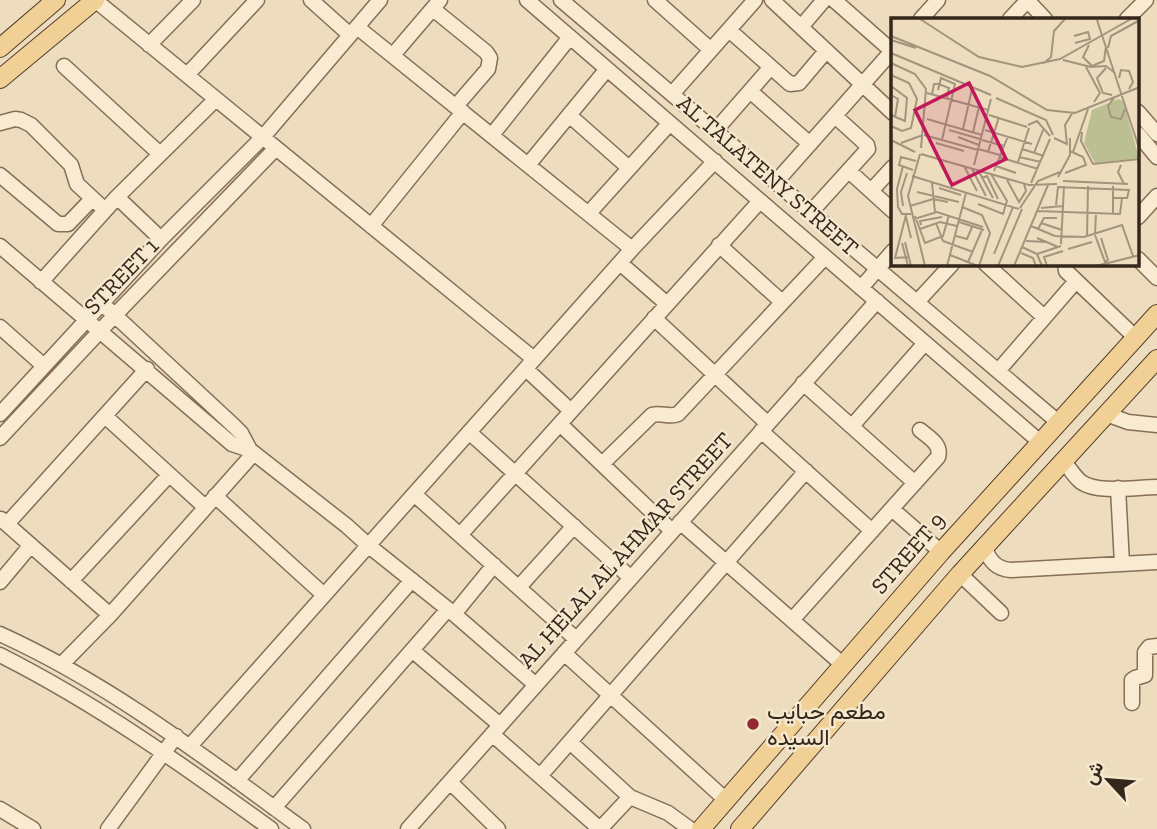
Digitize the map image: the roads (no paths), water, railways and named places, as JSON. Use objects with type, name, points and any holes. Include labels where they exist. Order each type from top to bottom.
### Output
[{"type":"main road","points":[[0,48],[56,0]]},
{"type":"main road","points":[[0,79],[95,0]]},
{"type":"main road","name":"STREET 9","points":[[701,829],[941,552],[1157,314]]},
{"type":"main road","points":[[740,829],[984,547],[1106,414],[1154,367]]},
{"type":"street","points":[[95,0],[371,226],[530,364],[571,411]]},
{"type":"street","points":[[149,45],[193,0]]},
{"type":"street","points":[[311,0],[393,55],[632,249]]},
{"type":"street","name":"STREET 1","points":[[0,414],[161,239],[263,137],[380,0]]},
{"type":"street","name":"AL TALATENY STREET","points":[[527,0],[1040,442]]},
{"type":"street","name":"AL TALATENY STREET","points":[[561,0],[1058,422]]},
{"type":"street","points":[[656,0],[711,50]]},
{"type":"street","points":[[672,94],[755,0]]},
{"type":"street","points":[[772,0],[891,111]]},
{"type":"street","points":[[801,27],[824,0]]},
{"type":"street","points":[[834,0],[891,50]]},
{"type":"street","points":[[921,18],[938,0]]},
{"type":"street","points":[[1011,18],[1027,0],[1044,18]]},
{"type":"street","points":[[1128,18],[1146,0]]},
{"type":"street","points":[[187,75],[247,3]]},
{"type":"street","points":[[371,226],[460,109],[488,69],[490,58],[437,4],[393,55]]},
{"type":"street","points":[[729,30],[787,83],[796,84],[826,51]]},
{"type":"street","points":[[492,135],[570,37]]},
{"type":"street","points":[[776,182],[891,52]]},
{"type":"street","points":[[64,66],[160,154]]},
{"type":"street","points":[[715,131],[770,68]]},
{"type":"street","points":[[528,165],[607,69]]},
{"type":"street","points":[[750,91],[810,144]]},
{"type":"street","points":[[41,282],[117,197],[216,99]]},
{"type":"street","points":[[1140,114],[1157,134]]},
{"type":"street","points":[[569,115],[629,168]]},
{"type":"street","points":[[811,212],[868,148],[835,116]]},
{"type":"street","points":[[0,123],[15,119],[32,125],[71,165],[77,184],[105,210]]},
{"type":"street","points":[[589,213],[670,123]]},
{"type":"street","points":[[1140,136],[1157,156]]},
{"type":"street","name":"STREET 1","points":[[0,438],[276,148]]},
{"type":"street","points":[[190,746],[632,249],[715,162]]},
{"type":"street","points":[[871,191],[891,169]]},
{"type":"street","points":[[849,171],[891,209]]},
{"type":"street","points":[[0,175],[58,225],[71,222],[92,199]]},
{"type":"street","points":[[1140,215],[1157,196]]},
{"type":"street","points":[[117,197],[161,239]]},
{"type":"street","points":[[460,535],[761,201]]},
{"type":"street","points":[[719,245],[782,302]]},
{"type":"street","points":[[0,246],[232,444],[252,452],[347,526],[536,685]]},
{"type":"street","points":[[861,288],[891,253]]},
{"type":"street","points":[[602,464],[652,415],[678,414],[825,257]]},
{"type":"street","points":[[1140,261],[1157,278]]},
{"type":"street","points":[[620,263],[667,304]]},
{"type":"street","points":[[917,302],[949,266]]},
{"type":"street","points":[[988,266],[1044,317]]},
{"type":"street","points":[[1065,266],[1066,271],[1136,338]]},
{"type":"street","points":[[998,371],[1076,281]]},
{"type":"street","name":"AL HELAL AL AHMAR STREET","points":[[408,829],[877,302]]},
{"type":"street","points":[[102,304],[234,426],[252,452]]},
{"type":"street","points":[[654,318],[715,374],[806,471],[872,531]]},
{"type":"street","points":[[0,327],[44,366]]},
{"type":"street","points":[[852,426],[925,343]]},
{"type":"street","points":[[110,615],[3,521],[105,416],[146,369]]},
{"type":"street","points":[[803,383],[915,482]]},
{"type":"street","points":[[1106,414],[1128,422],[1157,425]]},
{"type":"street","points":[[105,416],[170,475],[210,502],[324,595]]},
{"type":"street","points":[[559,425],[676,526],[726,562],[842,664]]},
{"type":"street","points":[[792,620],[940,454],[938,445],[920,430]]},
{"type":"street","points":[[469,432],[631,578]]},
{"type":"street","points":[[62,664],[110,615],[252,452]]},
{"type":"street","points":[[1064,461],[1078,480],[1089,486],[1101,489],[1157,487]]},
{"type":"street","points":[[540,776],[806,471]]},
{"type":"street","points":[[71,581],[170,475]]},
{"type":"street","points":[[1118,488],[1122,564]]},
{"type":"street","points":[[414,494],[576,639]]},
{"type":"street","points":[[892,509],[941,552]]},
{"type":"street","points":[[519,587],[574,526]]},
{"type":"street","points":[[0,582],[31,545]]},
{"type":"street","points":[[984,547],[992,562],[1004,570],[1157,562]]},
{"type":"street","points":[[274,808],[412,651],[494,565]]},
{"type":"street","points":[[960,574],[1001,613]]},
{"type":"street","points":[[237,781],[412,580]]},
{"type":"street","points":[[0,634],[62,664],[111,694],[176,736],[303,829]]},
{"type":"street","points":[[1132,703],[1132,680],[1145,674],[1145,652],[1149,647],[1157,646]]},
{"type":"street","points":[[412,651],[496,730],[540,776],[600,829],[630,797]]},
{"type":"street","points":[[564,653],[726,800]]},
{"type":"street","points":[[0,655],[102,712],[271,829]]},
{"type":"street","points":[[107,829],[176,736]]},
{"type":"street","points":[[570,742],[630,797],[668,813],[690,829]]},
{"type":"street","points":[[450,782],[492,827]]},
{"type":"street","points":[[0,809],[33,829]]},
{"type":"place","name":"مطعم حبايب السيده","points":[[753,724]]}]
